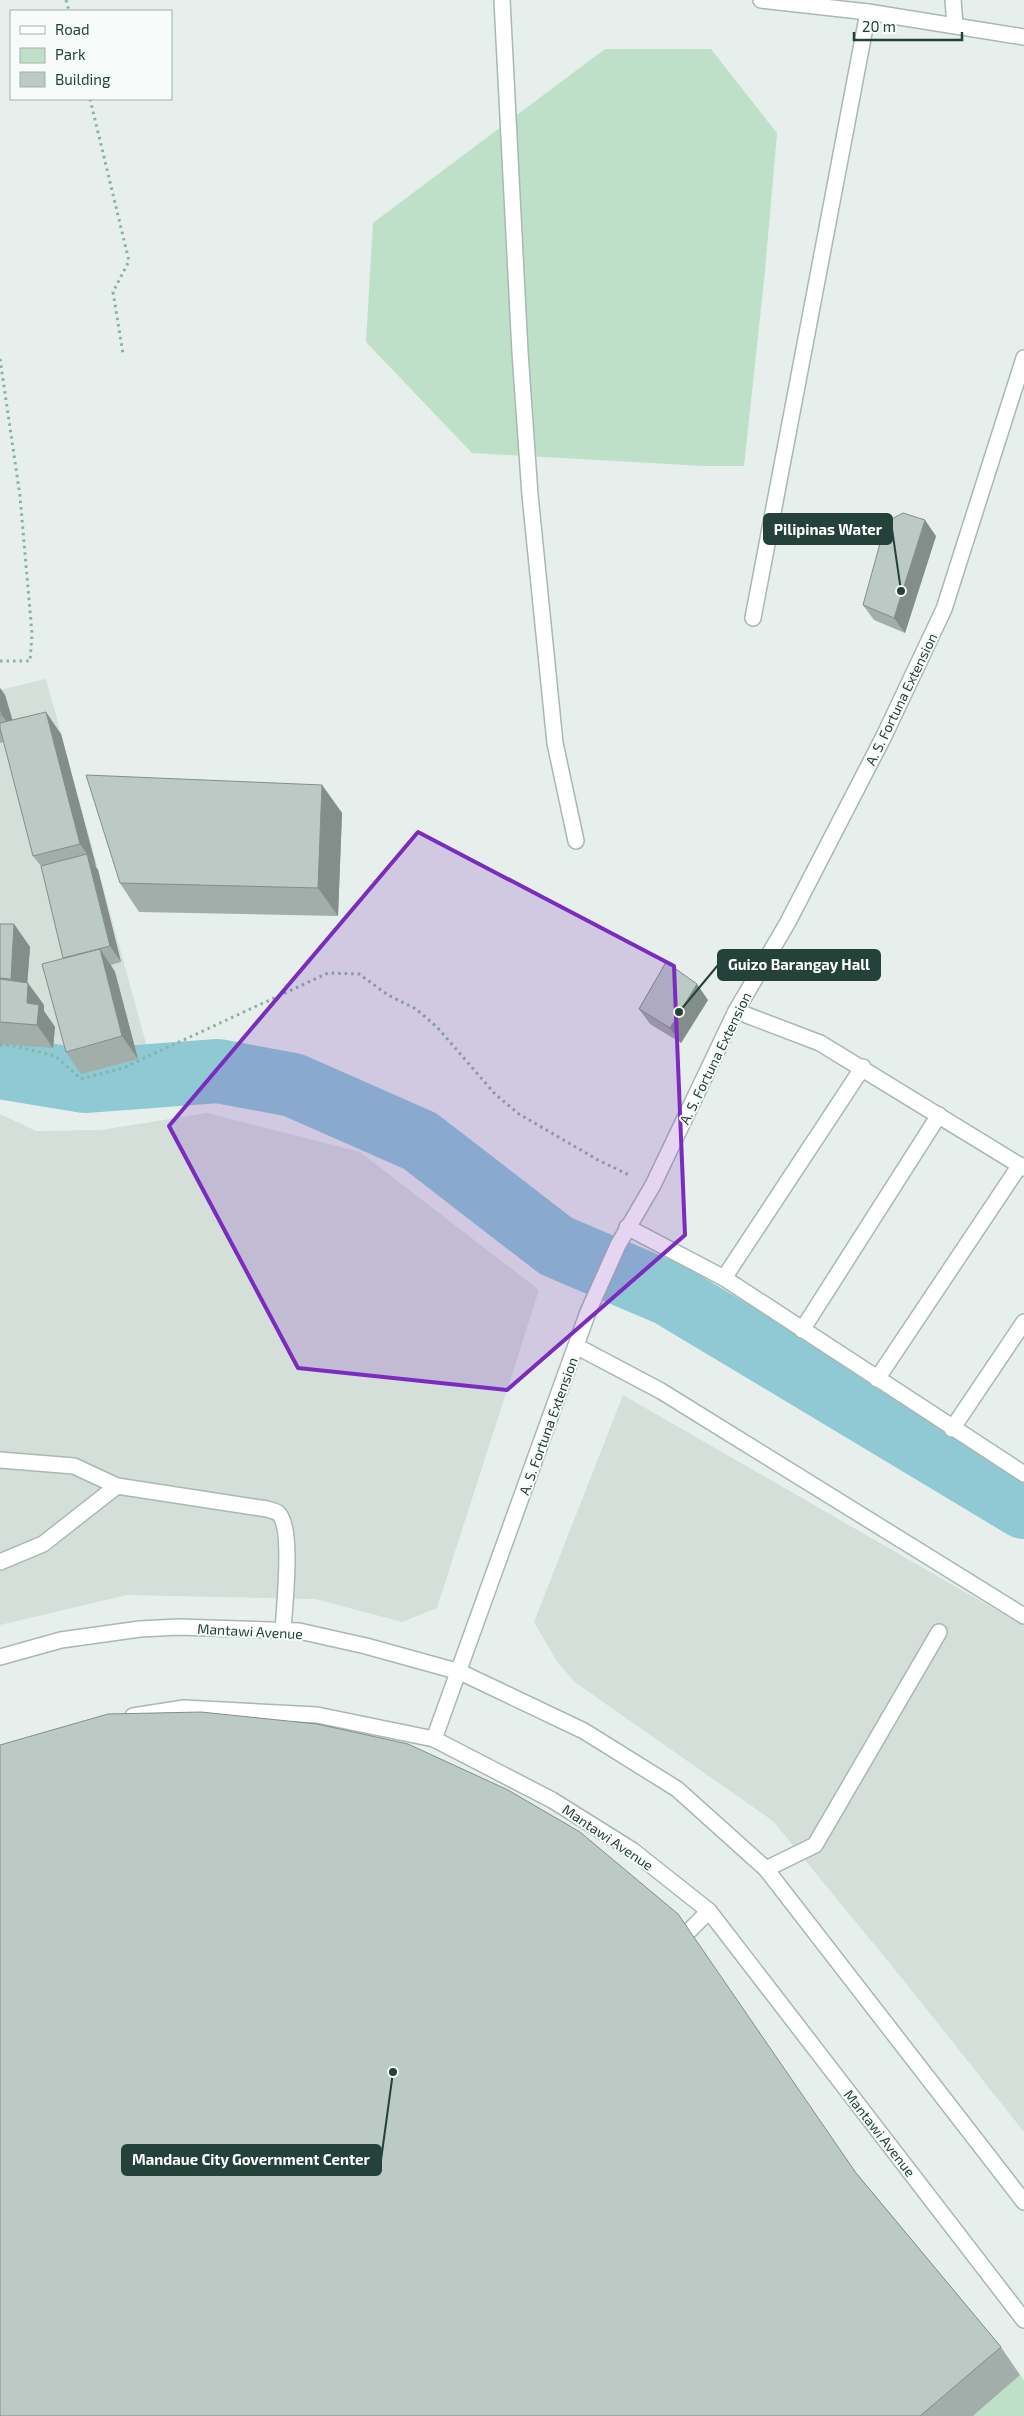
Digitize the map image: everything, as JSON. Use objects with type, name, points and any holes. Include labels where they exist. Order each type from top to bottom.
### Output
[{"type":"street","points":[[502,0],[520,352],[530,495],[555,744],[576,841]]},
{"type":"street","points":[[761,0],[955,24],[1024,37]]},
{"type":"street","points":[[953,0],[955,24]]},
{"type":"street","points":[[753,618],[868,12]]},
{"type":"street","name":"A. S. Fortuna Extension","points":[[434,1739],[460,1672],[588,1312],[618,1245],[653,1185],[736,1011],[793,913],[884,736],[944,609],[1024,358]]},
{"type":"street","points":[[736,1011],[820,1043],[1022,1166],[877,1379]]},
{"type":"street","points":[[724,1278],[863,1068]]},
{"type":"street","points":[[802,1330],[940,1116]]},
{"type":"street","points":[[627,1227],[724,1278],[952,1429],[1024,1474]]},
{"type":"street","points":[[952,1429],[1024,1322]]},
{"type":"street","points":[[576,1346],[661,1391],[1024,1616]]},
{"type":"street","points":[[0,1460],[74,1466],[117,1486],[277,1512],[283,1521],[286,1531],[287,1580],[283,1631]]},
{"type":"street","points":[[0,1562],[43,1544],[117,1486]]},
{"type":"street","name":"Mantawi Avenue","points":[[0,1658],[61,1640],[140,1629],[179,1627],[299,1631],[366,1646],[460,1672],[584,1731],[677,1789],[766,1870],[1024,2202]]},
{"type":"street","points":[[766,1870],[815,1845],[939,1632]]},
{"type":"street","name":"Mantawi Avenue","points":[[119,1718],[184,1708],[317,1715],[434,1739],[568,1810],[632,1850],[709,1911],[1024,2320]]},
{"type":"street","points":[[663,1958],[709,1911]]},
{"type":"path","points":[[90,100],[129,261],[113,292],[123,354]]},
{"type":"path","points":[[0,359],[20,496],[32,634],[30,660],[0,661]]},
{"type":"path","points":[[0,1045],[14,1046],[55,1056],[81,1079],[123,1068],[328,973],[359,974],[388,995],[416,1009],[437,1027],[496,1094],[519,1114],[598,1160],[653,1185]]},
{"type":"highlighted area","points":[[418,832],[674,966],[685,1235],[507,1390],[298,1368],[169,1126]]},
{"type":"shaded area","points":[[46,679],[150,1058],[85,1087],[0,1052],[0,690]]},
{"type":"shaded area","points":[[207,1113],[360,1152],[539,1290],[437,1608],[402,1622],[315,1599],[127,1595],[0,1625],[0,1114],[36,1131],[101,1130]]},
{"type":"shaded area","points":[[623,1395],[1024,1626],[1024,2132],[909,1987],[773,1821],[576,1683],[558,1663],[534,1622]]},
{"type":"green space","points":[[605,49],[711,49],[777,133],[765,271],[744,466],[704,466],[472,453],[366,342],[373,223]]},
{"type":"green space","points":[[1020,2375],[1024,2380],[1024,2416],[973,2416]]},
{"type":"building","points":[[903,513],[925,520],[894,618],[863,605],[886,522]]},
{"type":"building","points":[[46,712],[80,844],[33,856],[0,723]]},
{"type":"building","points":[[86,775],[322,785],[318,888],[120,883]]},
{"type":"building","points":[[87,854],[110,946],[63,958],[41,866]]},
{"type":"building","points":[[0,924],[14,924],[11,979],[0,978]]},
{"type":"building","points":[[100,949],[122,1036],[66,1052],[42,964]]},
{"type":"building","points":[[666,962],[697,984],[670,1028],[639,1009]]},
{"type":"building","points":[[0,979],[28,983],[27,1003],[39,1005],[37,1025],[0,1022]]},
{"type":"building","points":[[201,1712],[317,1724],[408,1744],[508,1790],[580,1832],[678,1914],[856,2173],[1001,2347],[920,2416],[0,2416],[0,1745],[108,1714]]},
{"type":"waterway","points":[[0,1067],[84,1081],[218,1071],[293,1085],[420,1141],[556,1246],[669,1294],[1024,1507]]},
{"type":"place","name":"Pilipinas Water","points":[[901,591]]},
{"type":"place","name":"Guizo Barangay Hall","points":[[679,1012]]},
{"type":"place","name":"Mandaue City Government Center","points":[[393,2072]]}]
